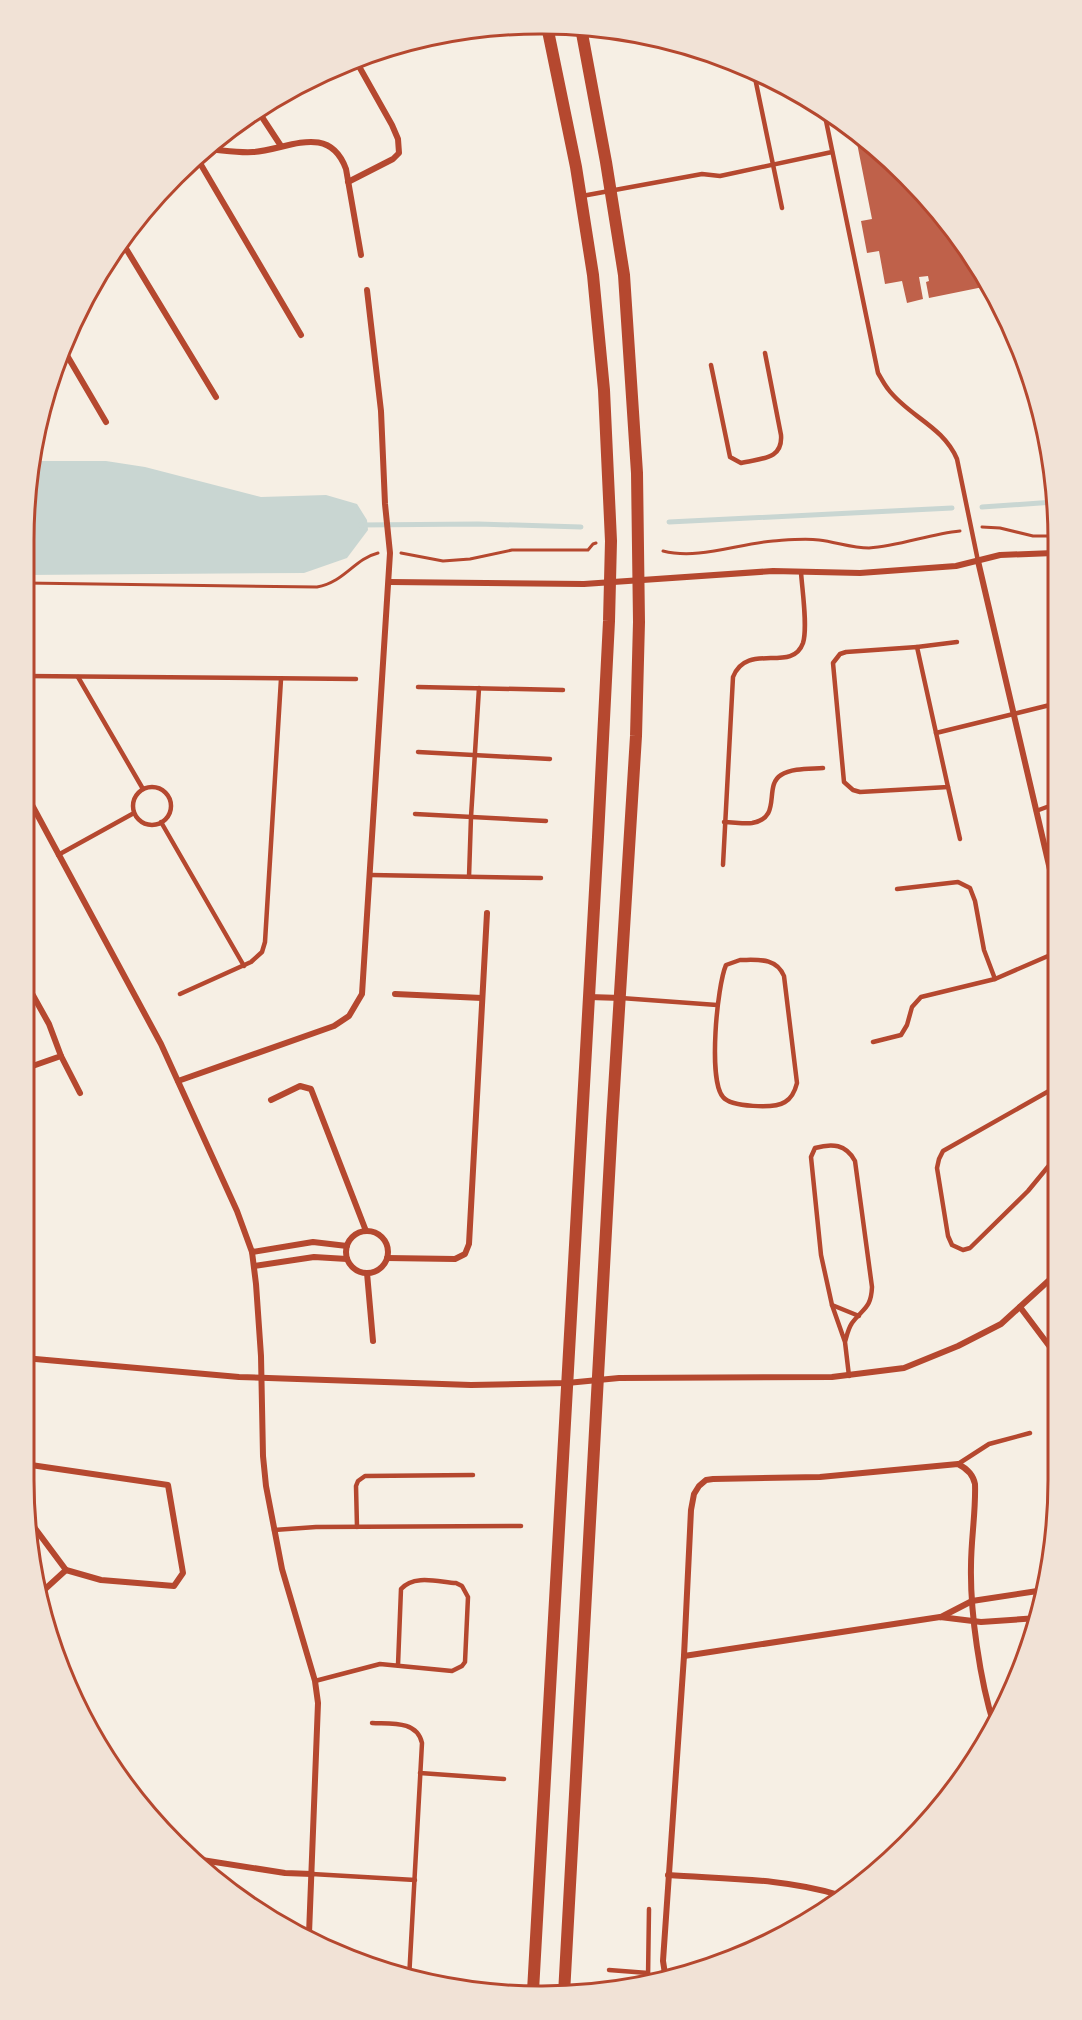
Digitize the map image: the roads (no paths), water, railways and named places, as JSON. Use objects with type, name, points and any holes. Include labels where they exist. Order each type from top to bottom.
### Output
[{"type":"main road","points":[[532,1985],[589,997],[610,582],[610,492],[594,275],[576,167],[549,34]]},
{"type":"main road","points":[[565,1985],[636,736],[639,580],[637,473],[624,275],[583,37]]},
{"type":"street","points":[[348,182],[393,159],[399,153],[398,139],[392,125],[360,68]]},
{"type":"street","points":[[263,118],[281,146]]},
{"type":"street","points":[[220,150],[254,152],[304,141],[314,141],[328,147],[344,162],[361,255]]},
{"type":"street","points":[[201,165],[301,335]]},
{"type":"street","points":[[127,250],[216,397]]},
{"type":"street","points":[[178,1081],[334,1026],[350,1016],[362,994],[390,582],[381,411],[367,290]]},
{"type":"street","points":[[68,359],[106,422]]},
{"type":"street","points":[[390,582],[584,584],[773,571],[860,573],[956,566],[1000,555],[1048,553]]},
{"type":"street","points":[[978,561],[1048,862]]},
{"type":"street","points":[[34,809],[161,1044],[237,1211],[252,1252],[261,1378],[263,1456],[282,1569],[315,1681],[318,1703],[309,1929]]},
{"type":"street","points":[[387,1258],[456,1259],[465,1254],[469,1244],[487,913]]},
{"type":"street","points":[[395,994],[482,998]]},
{"type":"street","points":[[34,997],[49,1024],[80,1093]]},
{"type":"street","points":[[589,997],[621,998]]},
{"type":"street","points":[[34,1066],[62,1056]]},
{"type":"street","points":[[272,1100],[300,1086],[311,1089],[366,1231]]},
{"type":"street","points":[[366,1231],[379,1235],[384,1240],[388,1252],[387,1258],[379,1269],[367,1273],[355,1269],[347,1259],[347,1246],[354,1235],[366,1231]]},
{"type":"street","points":[[252,1252],[313,1242],[347,1246]]},
{"type":"street","points":[[254,1266],[314,1257],[347,1259]]},
{"type":"street","points":[[367,1273],[373,1341]]},
{"type":"street","points":[[34,1359],[261,1378],[471,1385],[599,1380],[849,1376],[904,1368],[934,1357],[1001,1324],[1048,1281]]},
{"type":"street","points":[[1020,1307],[1048,1344]]},
{"type":"street","points":[[664,1970],[691,1510],[694,1494],[706,1480],[820,1477],[958,1464],[971,1474],[975,1484],[970,1567],[972,1601],[991,1711]]},
{"type":"street","points":[[34,1465],[168,1485],[183,1573],[174,1586],[101,1580],[66,1570],[38,1532]]},
{"type":"street","points":[[46,1588],[66,1570]]},
{"type":"street","points":[[940,1617],[972,1601],[1035,1591]]},
{"type":"street","points":[[684,1656],[940,1617],[975,1621],[1028,1618]]},
{"type":"street","points":[[208,1861],[285,1873],[312,1874]]},
{"type":"street","points":[[668,1875],[767,1882],[833,1892]]},
{"type":"lane","points":[[756,83],[782,208]]},
{"type":"lane","points":[[826,123],[878,373],[887,389],[951,445],[957,459],[978,561]]},
{"type":"lane","points":[[580,196],[702,174],[720,176],[832,152]]},
{"type":"lane","points":[[711,365],[730,457],[741,463],[777,454],[781,448],[781,435],[765,353]]},
{"type":"lane","points":[[723,865],[733,677],[742,662],[752,659],[781,658],[790,656],[799,650],[803,643],[804,632],[801,572]]},
{"type":"lane","points":[[948,787],[860,792],[853,790],[844,782],[833,663],[835,658],[846,652],[957,642]]},
{"type":"lane","points":[[917,647],[960,839]]},
{"type":"lane","points":[[34,676],[356,679]]},
{"type":"lane","points":[[78,676],[143,789]]},
{"type":"lane","points":[[180,994],[244,966],[257,957],[265,942],[281,679]]},
{"type":"lane","points":[[418,687],[563,690]]},
{"type":"lane","points":[[469,877],[479,688]]},
{"type":"lane","points":[[936,733],[1048,705]]},
{"type":"lane","points":[[417,752],[550,759]]},
{"type":"lane","points":[[724,822],[754,823],[770,811],[773,784],[778,777],[791,771],[823,768]]},
{"type":"lane","points":[[158,788],[169,799],[168,815],[161,822],[146,824],[134,813],[135,796],[143,789],[158,788]]},
{"type":"lane","points":[[1036,811],[1048,807]]},
{"type":"lane","points":[[58,855],[134,813]]},
{"type":"lane","points":[[415,814],[546,821]]},
{"type":"lane","points":[[161,822],[244,966]]},
{"type":"lane","points":[[371,875],[541,878]]},
{"type":"lane","points":[[897,889],[958,882],[970,888],[975,901],[984,950],[995,978]]},
{"type":"lane","points":[[873,1042],[900,1035],[907,1025],[912,1007],[921,997],[995,978],[1048,956]]},
{"type":"lane","points":[[732,961],[768,961],[782,970],[796,1083],[794,1093],[784,1103],[775,1106],[760,1106],[729,1103],[722,1097],[715,1072],[717,1005],[722,973],[726,965],[732,961]]},
{"type":"lane","points":[[621,998],[717,1005]]},
{"type":"lane","points":[[1048,1092],[943,1151],[937,1168],[948,1236],[952,1245],[963,1250],[970,1248],[1028,1191],[1048,1167]]},
{"type":"lane","points":[[845,1342],[851,1324],[869,1304],[872,1287],[855,1161],[850,1152],[833,1145],[815,1148],[811,1157],[821,1255],[832,1305],[845,1342],[849,1376]]},
{"type":"lane","points":[[832,1305],[858,1316]]},
{"type":"lane","points":[[958,1464],[989,1444],[1030,1433]]},
{"type":"lane","points":[[357,1527],[356,1486],[358,1481],[365,1476],[473,1475]]},
{"type":"lane","points":[[274,1530],[315,1527],[521,1526]]},
{"type":"lane","points":[[315,1681],[368,1666],[398,1665],[452,1671],[462,1666],[465,1662],[468,1597],[462,1586],[456,1583],[415,1580],[405,1584],[401,1589],[398,1665]]},
{"type":"lane","points":[[372,1723],[410,1726],[418,1733],[422,1743],[411,1968]]},
{"type":"lane","points":[[420,1773],[504,1779]]},
{"type":"lane","points":[[312,1874],[415,1880]]},
{"type":"lane","points":[[648,1974],[649,1909]]},
{"type":"lane","points":[[609,1970],[645,1975]]},
{"type":"waterway","points":[[982,507],[1046,503]]},
{"type":"waterway","points":[[669,522],[952,508]]},
{"type":"waterway","points":[[360,525],[478,524],[581,527]]}]
